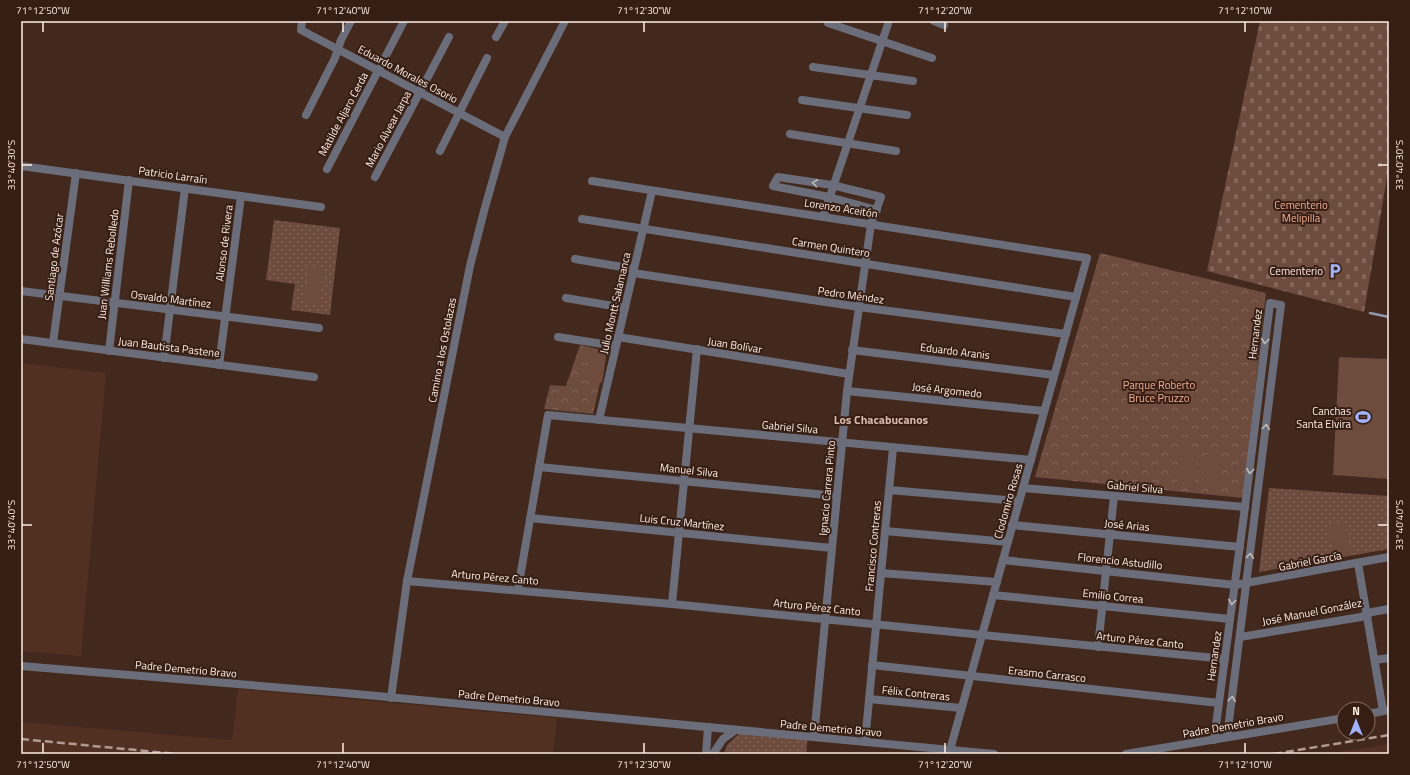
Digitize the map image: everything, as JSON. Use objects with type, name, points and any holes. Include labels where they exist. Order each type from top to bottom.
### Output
[{"type":"street","points":[[306,115],[351,21]]},
{"type":"street","name":"Matilde Aljaro Cerda","points":[[327,169],[404,21]]},
{"type":"street","points":[[496,37],[505,21]]},
{"type":"street","name":"Camino a los Ostolazas","points":[[391,698],[407,581],[470,266],[495,168],[505,137],[565,21]]},
{"type":"street","points":[[823,217],[832,185],[888,21]]},
{"type":"street","points":[[934,21],[944,25]]},
{"type":"street","points":[[828,23],[932,58]]},
{"type":"street","name":"Eduardo Morales Osorio","points":[[302,25],[338,49],[505,137]]},
{"type":"street","name":"Mario Alvear Jarpa","points":[[375,177],[449,36]]},
{"type":"street","points":[[440,151],[487,58]]},
{"type":"street","points":[[813,67],[913,81]]},
{"type":"street","points":[[802,100],[907,115]]},
{"type":"street","points":[[790,134],[896,151]]},
{"type":"street","name":"Patricio Larraín","points":[[21,166],[321,206]]},
{"type":"street","name":"Santiago de Azócar","points":[[53,343],[76,173]]},
{"type":"street","points":[[832,185],[778,177],[773,186],[829,197],[877,210]]},
{"type":"street","name":"Juan Williams Rebolledo","points":[[109,350],[129,180]]},
{"type":"street","name":"Lorenzo Aceitón","points":[[592,180],[652,191],[1087,258]]},
{"type":"street","name":"Ignacio Carrera Pinto","points":[[814,737],[849,374],[871,224],[881,197],[832,185]]},
{"type":"street","points":[[164,358],[185,188]]},
{"type":"street","name":"Julio Montt Salamanca","points":[[599,420],[652,191]]},
{"type":"street","name":"Alonso de Rivera","points":[[219,365],[241,196]]},
{"type":"street","name":"Carmen Quintero","points":[[582,219],[1076,297]]},
{"type":"street","name":"Clodomiro Rosas","points":[[950,750],[1087,258]]},
{"type":"street","name":"Pedro Méndez","points":[[575,260],[634,271],[859,307],[1066,334]]},
{"type":"street","name":"Osvaldo Martínez","points":[[21,291],[319,328]]},
{"type":"street","points":[[566,298],[625,308]]},
{"type":"street","name":"Hernandez","points":[[1214,740],[1245,508],[1270,303],[1281,306],[1227,737]]},
{"type":"street","points":[[558,337],[616,346]]},
{"type":"street","name":"Juan Bolívar","points":[[618,337],[849,374]]},
{"type":"street","name":"Juan Bautista Pastene","points":[[21,339],[314,377]]},
{"type":"street","points":[[672,604],[697,350]]},
{"type":"street","name":"Eduardo Aranis","points":[[852,350],[1054,375]]},
{"type":"street","name":"José Argomedo","points":[[847,391],[1044,411]]},
{"type":"street","name":"Gabriel Silva","points":[[540,467],[548,415],[1030,460]]},
{"type":"street","name":"Francisco Contreras","points":[[865,742],[893,448]]},
{"type":"street","points":[[518,589],[540,467]]},
{"type":"street","name":"Manuel Silva","points":[[540,467],[837,496]]},
{"type":"street","name":"Gabriel Silva","points":[[1023,488],[1245,508]]},
{"type":"street","points":[[889,490],[1019,501]]},
{"type":"street","points":[[1098,646],[1114,496]]},
{"type":"street","name":"Luis Cruz Martínez","points":[[530,518],[832,548]]},
{"type":"street","name":"José Arias","points":[[1012,525],[1240,547]]},
{"type":"street","points":[[885,531],[1008,542]]},
{"type":"street","name":"Gabriel García","points":[[1235,585],[1389,558]]},
{"type":"street","name":"Florencio Astudillo","points":[[1003,560],[1235,585]]},
{"type":"street","points":[[1358,563],[1375,660],[1386,711],[1376,713]]},
{"type":"street","points":[[881,573],[996,582]]},
{"type":"street","name":"Arturo Pérez Canto","points":[[407,581],[518,589],[1225,659]]},
{"type":"street","name":"Emilio Correa","points":[[993,595],[1230,620]]},
{"type":"street","name":"José Manuel González","points":[[1240,637],[1361,617],[1367,614],[1389,609]]},
{"type":"street","points":[[1375,660],[1389,658]]},
{"type":"street","name":"Erasmo Carrasco","points":[[872,665],[1219,703]]},
{"type":"street","name":"Padre Demetrio Bravo","points":[[21,666],[391,698],[994,754]]},
{"type":"street","name":"Félix Contreras","points":[[869,699],[961,708]]},
{"type":"street","name":"Padre Demetrio Bravo","points":[[1126,754],[1336,719]]},
{"type":"street","points":[[706,754],[708,727]]},
{"type":"street","points":[[713,754],[722,739],[734,731]]},
{"type":"shaded area","points":[[21,363],[106,373],[81,656],[21,651]]},
{"type":"shaded area","points":[[238,689],[557,718],[553,754],[21,754],[21,722],[232,740]]},
{"type":"shaded area","points":[[1389,744],[1389,754],[1329,754]]},
{"type":"green space","name":"Cementerio Melipilla","points":[[1260,21],[1389,21],[1389,166],[1364,312],[1207,271]]},
{"type":"green space","points":[[274,220],[340,228],[330,315],[291,310],[295,284],[266,280]]},
{"type":"green space","name":"Parque Roberto Bruce Pruzzo","points":[[1100,253],[1266,293],[1243,498],[1035,477]]},
{"type":"green space","points":[[309,267],[324,269],[320,304],[305,302]]},
{"type":"green space","points":[[580,345],[607,351],[593,414],[544,409],[550,385],[566,386]]},
{"type":"green space","points":[[591,349],[607,351],[602,383],[586,380]]},
{"type":"green space","name":"Canchas Santa Elvira","points":[[1339,357],[1389,359],[1389,479],[1333,475]]},
{"type":"green space","points":[[1180,451],[1198,453],[1194,487],[1177,485]]},
{"type":"green space","points":[[1205,454],[1223,456],[1219,490],[1201,488]]},
{"type":"green space","points":[[1269,488],[1389,496],[1389,549],[1259,572]]},
{"type":"green space","points":[[1345,522],[1351,555],[1334,558],[1328,525]]},
{"type":"green space","points":[[742,731],[808,734],[806,754],[724,754],[727,745]]},
{"type":"waterway","points":[[1370,313],[1389,317]]},
{"type":"railway","points":[[1274,754],[1389,735]]},
{"type":"railway","points":[[21,739],[177,754]]},
{"type":"place","name":"Cementerio","points":[[1335,271]]},
{"type":"place","name":"Canchas Santa Elvira","points":[[1363,417]]},
{"type":"district","name":"Los Chacabucanos","points":[[881,420]]}]
